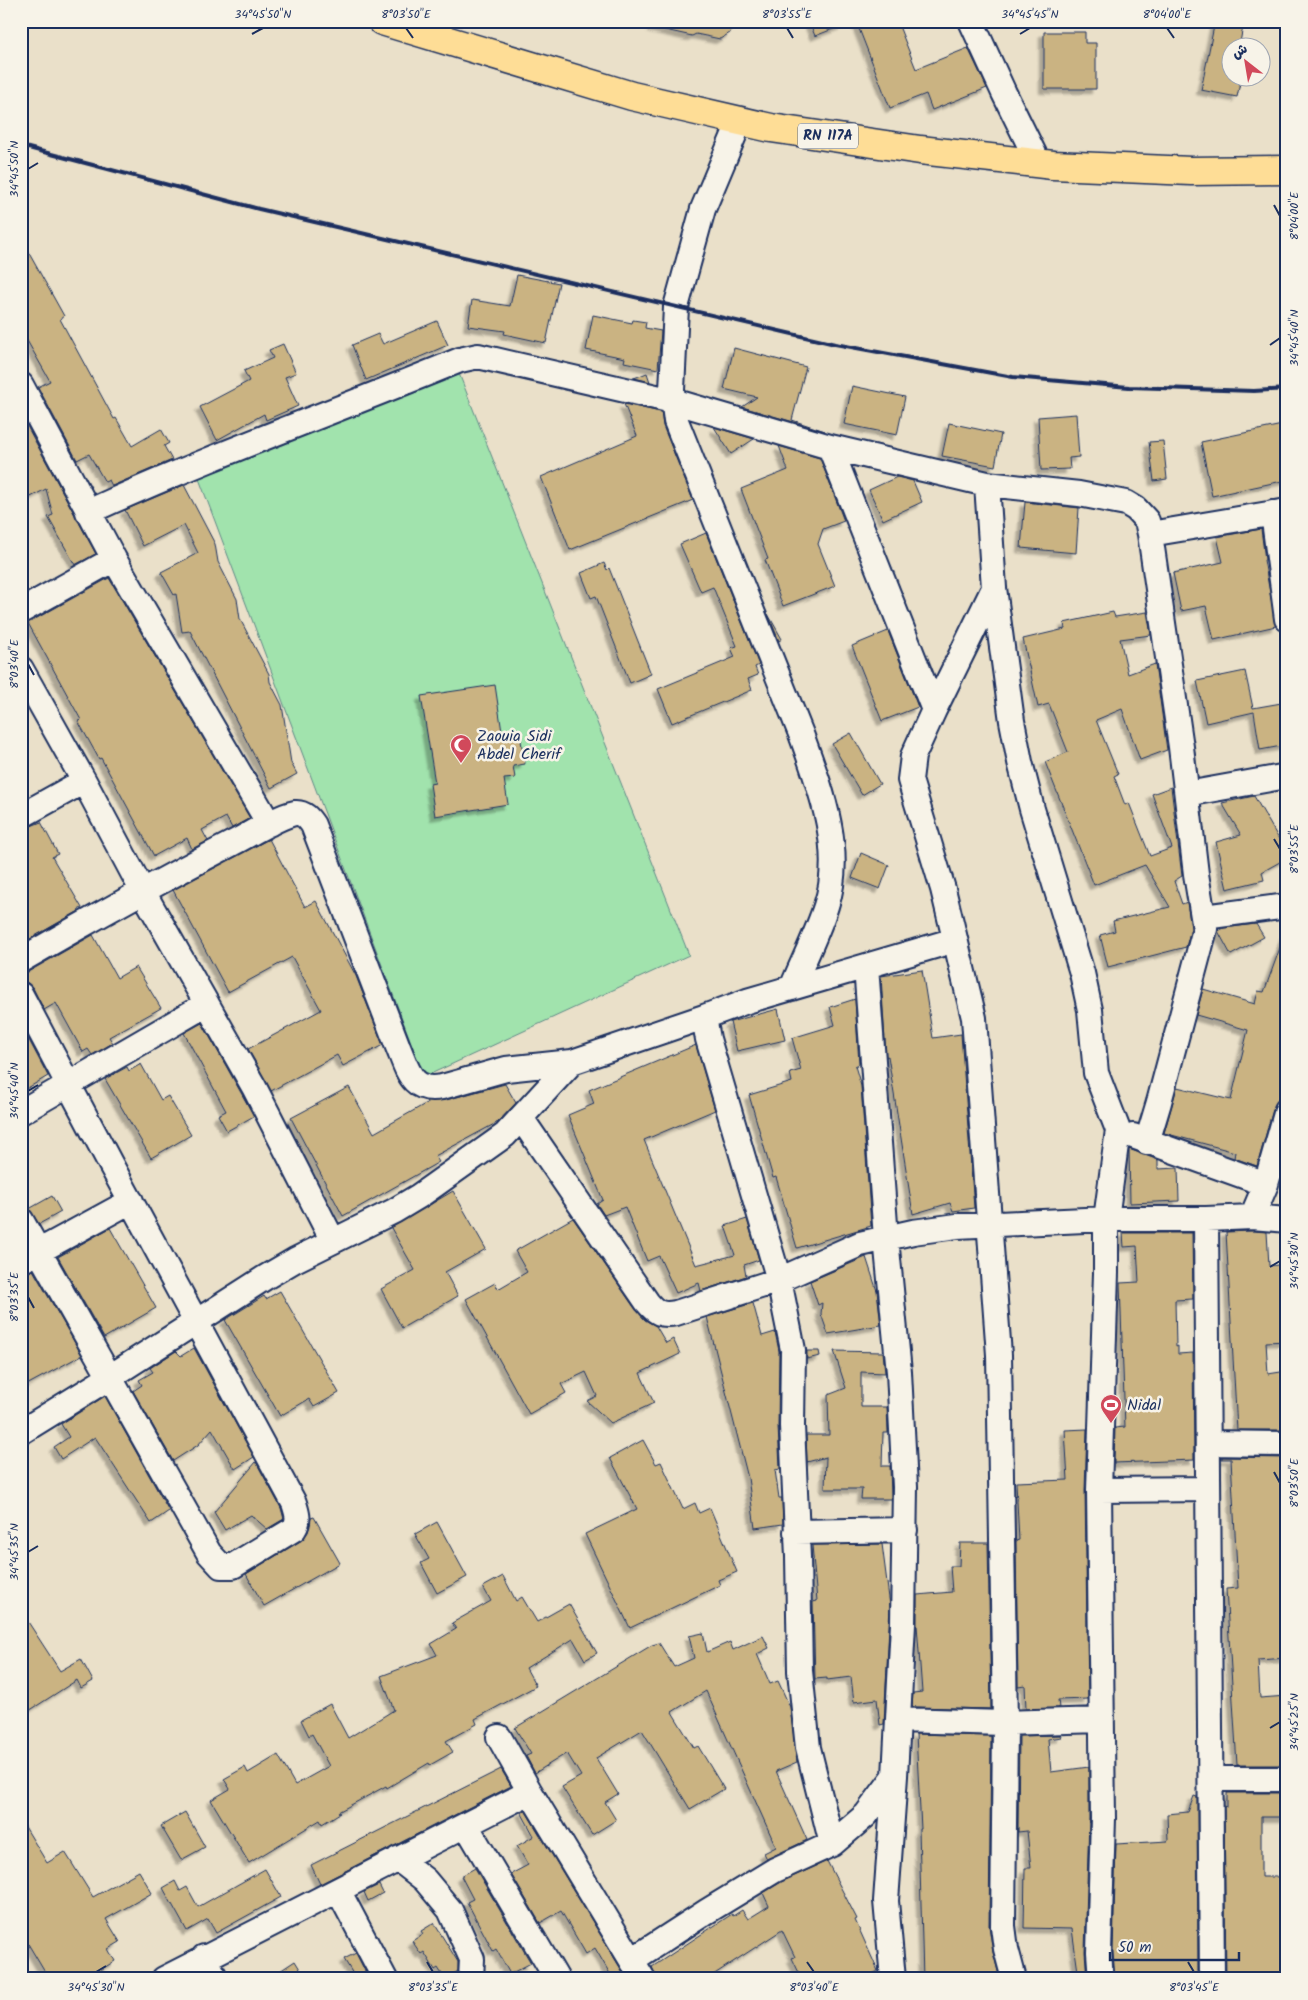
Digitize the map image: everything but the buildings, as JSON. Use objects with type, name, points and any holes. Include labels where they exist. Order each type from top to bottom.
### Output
[{"type":"main road","name":"RN 117A","points":[[382,21],[632,96],[771,128],[920,150],[1039,164],[1190,171],[1287,170]]},
{"type":"street","points":[[971,21],[1039,164]]},
{"type":"street","points":[[740,121],[703,209],[676,306],[672,372],[673,401],[678,426],[801,734],[826,812],[831,847],[831,885],[826,906],[792,988]]},
{"type":"street","points":[[88,512],[161,479],[460,360],[478,356],[673,401],[830,447],[987,484],[1079,494],[1126,502],[1136,509],[1147,521],[1150,534],[1205,929],[1204,941],[1147,1142]]},
{"type":"street","points":[[21,385],[114,559],[269,824]]},
{"type":"street","points":[[830,447],[934,710]]},
{"type":"street","points":[[987,484],[994,588],[1012,721],[1020,762],[1032,809],[1082,973],[1090,1010],[1096,1073],[1118,1130],[1106,1219],[1099,1490],[1103,1818],[1099,1952],[1101,1979]]},
{"type":"street","points":[[1150,534],[1280,512],[1287,619]]},
{"type":"street","points":[[21,611],[114,559]]},
{"type":"street","points":[[994,588],[913,756],[910,780],[944,889],[974,1018],[999,1355],[1005,1722],[1003,1926],[1006,1949],[1014,1979]]},
{"type":"street","points":[[21,669],[142,890],[254,1087],[333,1241]]},
{"type":"street","points":[[1186,794],[1287,776]]},
{"type":"street","points":[[21,816],[84,781]]},
{"type":"street","points":[[21,960],[142,890],[269,824],[297,813],[304,815],[313,825],[398,1048],[416,1084],[426,1089],[432,1089],[506,1068],[572,1062],[792,988],[955,940]]},
{"type":"street","points":[[1204,917],[1287,906]]},
{"type":"street","points":[[866,966],[886,1238],[899,1372],[905,1487],[898,1720],[886,1901],[893,1979]]},
{"type":"street","points":[[21,994],[294,1503],[298,1523],[287,1534],[234,1566],[221,1566],[209,1553],[110,1377],[30,1256],[21,1220]]},
{"type":"street","points":[[21,1112],[208,1004]]},
{"type":"street","points":[[704,1017],[708,1039],[779,1280],[793,1350],[792,1426],[800,1671],[808,1748],[832,1844]]},
{"type":"street","points":[[21,1432],[266,1277],[394,1211],[419,1196],[490,1147],[521,1118],[572,1062]]},
{"type":"street","points":[[1252,1217],[1266,1184],[1287,1110]]},
{"type":"street","points":[[521,1118],[647,1302],[663,1315],[676,1313],[779,1280],[860,1244],[914,1232],[957,1226],[1106,1219],[1252,1217],[1287,1220]]},
{"type":"street","points":[[1118,1130],[1266,1184]]},
{"type":"street","points":[[30,1256],[131,1201]]},
{"type":"street","points":[[1206,1219],[1212,1979]]},
{"type":"street","points":[[1208,1443],[1287,1444]]},
{"type":"street","points":[[1099,1490],[1208,1488]]},
{"type":"street","points":[[796,1532],[905,1530]]},
{"type":"street","points":[[898,1720],[1005,1722],[1101,1720]]},
{"type":"street","points":[[498,1736],[637,1970],[706,1912],[775,1870],[832,1844],[866,1815],[895,1776]]},
{"type":"street","points":[[1210,1779],[1287,1779]]},
{"type":"street","points":[[164,1979],[530,1792]]},
{"type":"street","points":[[466,1825],[557,1979]]},
{"type":"street","points":[[398,1859],[425,1880],[450,1910],[472,1959],[471,1979]]},
{"type":"street","points":[[338,1890],[385,1979]]},
{"type":"street","points":[[204,1957],[216,1979]]},
{"type":"green space","points":[[458,371],[689,955],[424,1077],[198,476]]},
{"type":"railway","points":[[21,146],[259,209],[835,344],[1013,377],[1129,387],[1254,391],[1287,389]]},
{"type":"place","name":"Zaouia Sidi Abdel Cherif","points":[[461,764]]},
{"type":"place","name":"Nidal","points":[[1111,1424]]}]
